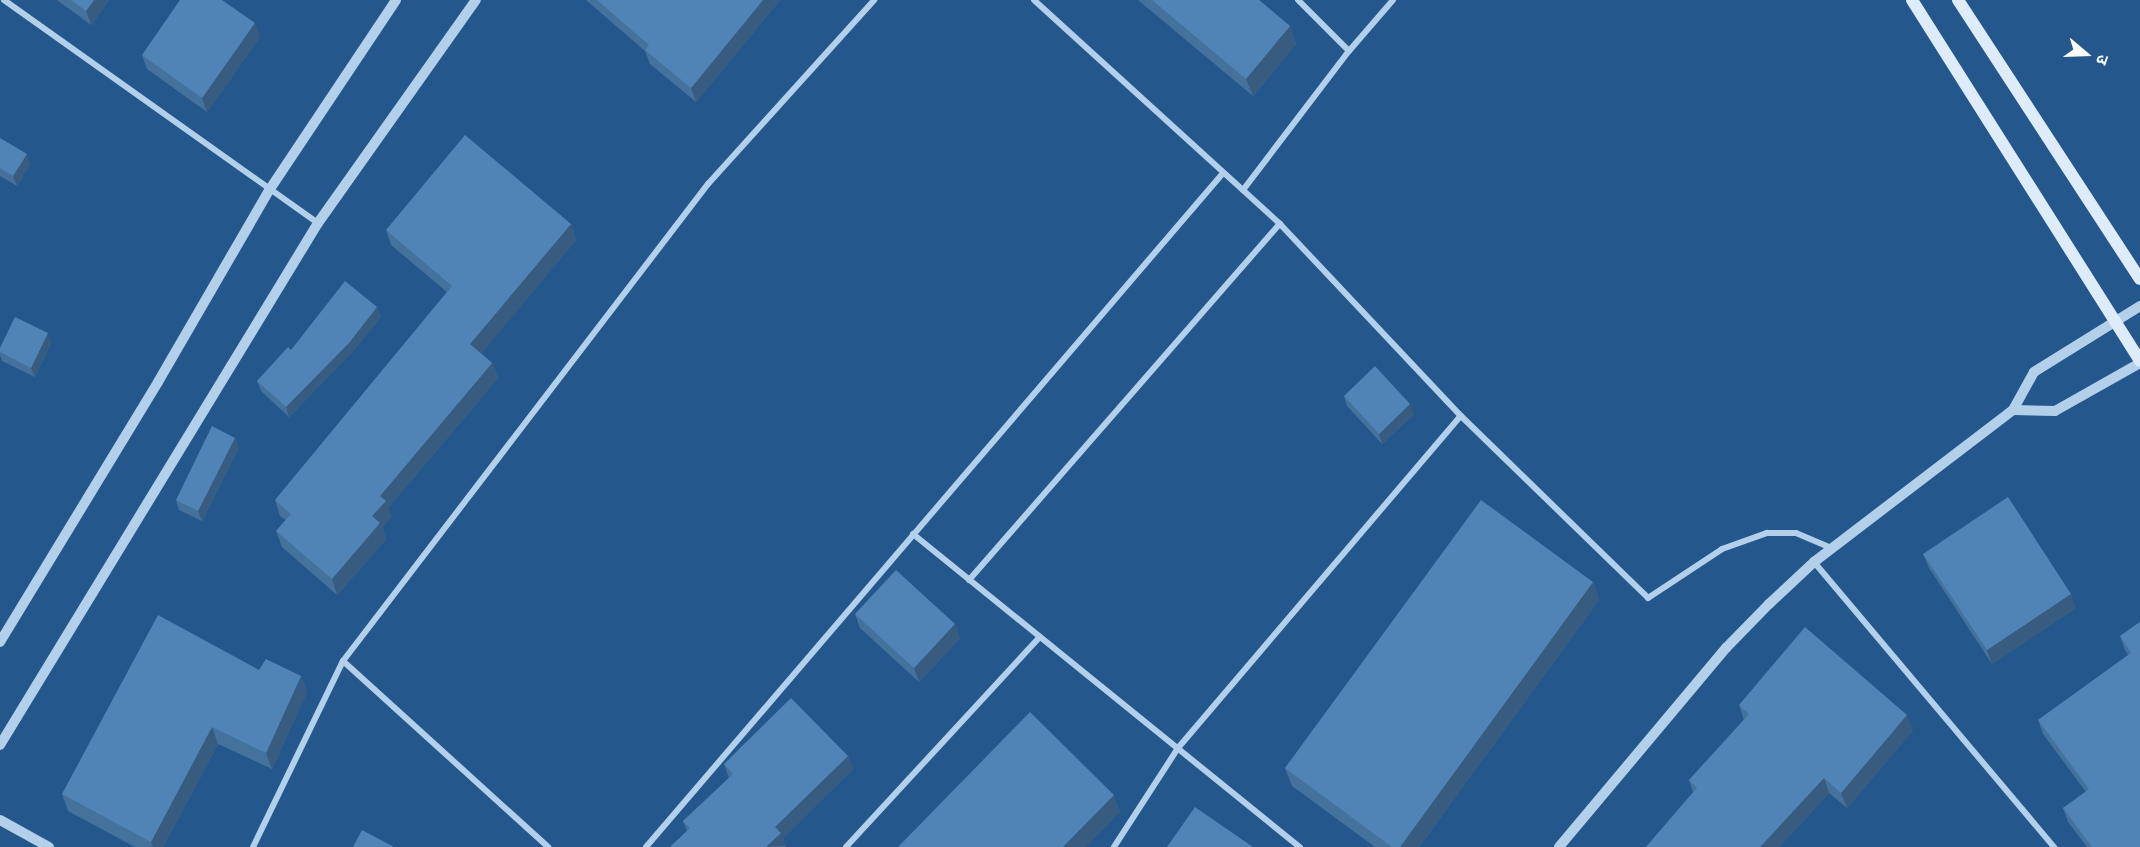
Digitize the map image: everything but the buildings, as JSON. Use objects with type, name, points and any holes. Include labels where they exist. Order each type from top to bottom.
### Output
[{"type":"main road","points":[[1912,0],[2140,362]]},
{"type":"main road","points":[[1958,0],[2140,279]]},
{"type":"street","points":[[4,0],[318,223]]},
{"type":"street","points":[[0,642],[158,382],[270,189],[396,0]]},
{"type":"street","points":[[0,745],[318,223],[476,0]]},
{"type":"street","points":[[253,847],[343,662],[708,184],[874,0]]},
{"type":"street","points":[[1034,0],[1280,224],[1461,416],[1648,598],[1722,549],[1767,532],[1796,533],[1832,548]]},
{"type":"street","points":[[1298,0],[1349,51]]},
{"type":"street","points":[[1243,190],[1349,51],[1393,0]]},
{"type":"street","points":[[646,847],[1222,173]]},
{"type":"street","points":[[969,580],[1280,224]]},
{"type":"street","points":[[1559,847],[1726,648],[1814,562],[2013,410],[2034,372],[2140,306]]},
{"type":"street","points":[[2013,410],[2055,411],[2140,362]]},
{"type":"street","points":[[1114,847],[1178,748],[1461,416]]},
{"type":"street","points":[[913,534],[1300,847]]},
{"type":"street","points":[[1814,562],[2054,847]]},
{"type":"street","points":[[846,847],[1040,637]]},
{"type":"street","points":[[343,662],[548,847]]},
{"type":"street","points":[[0,820],[49,847]]}]
